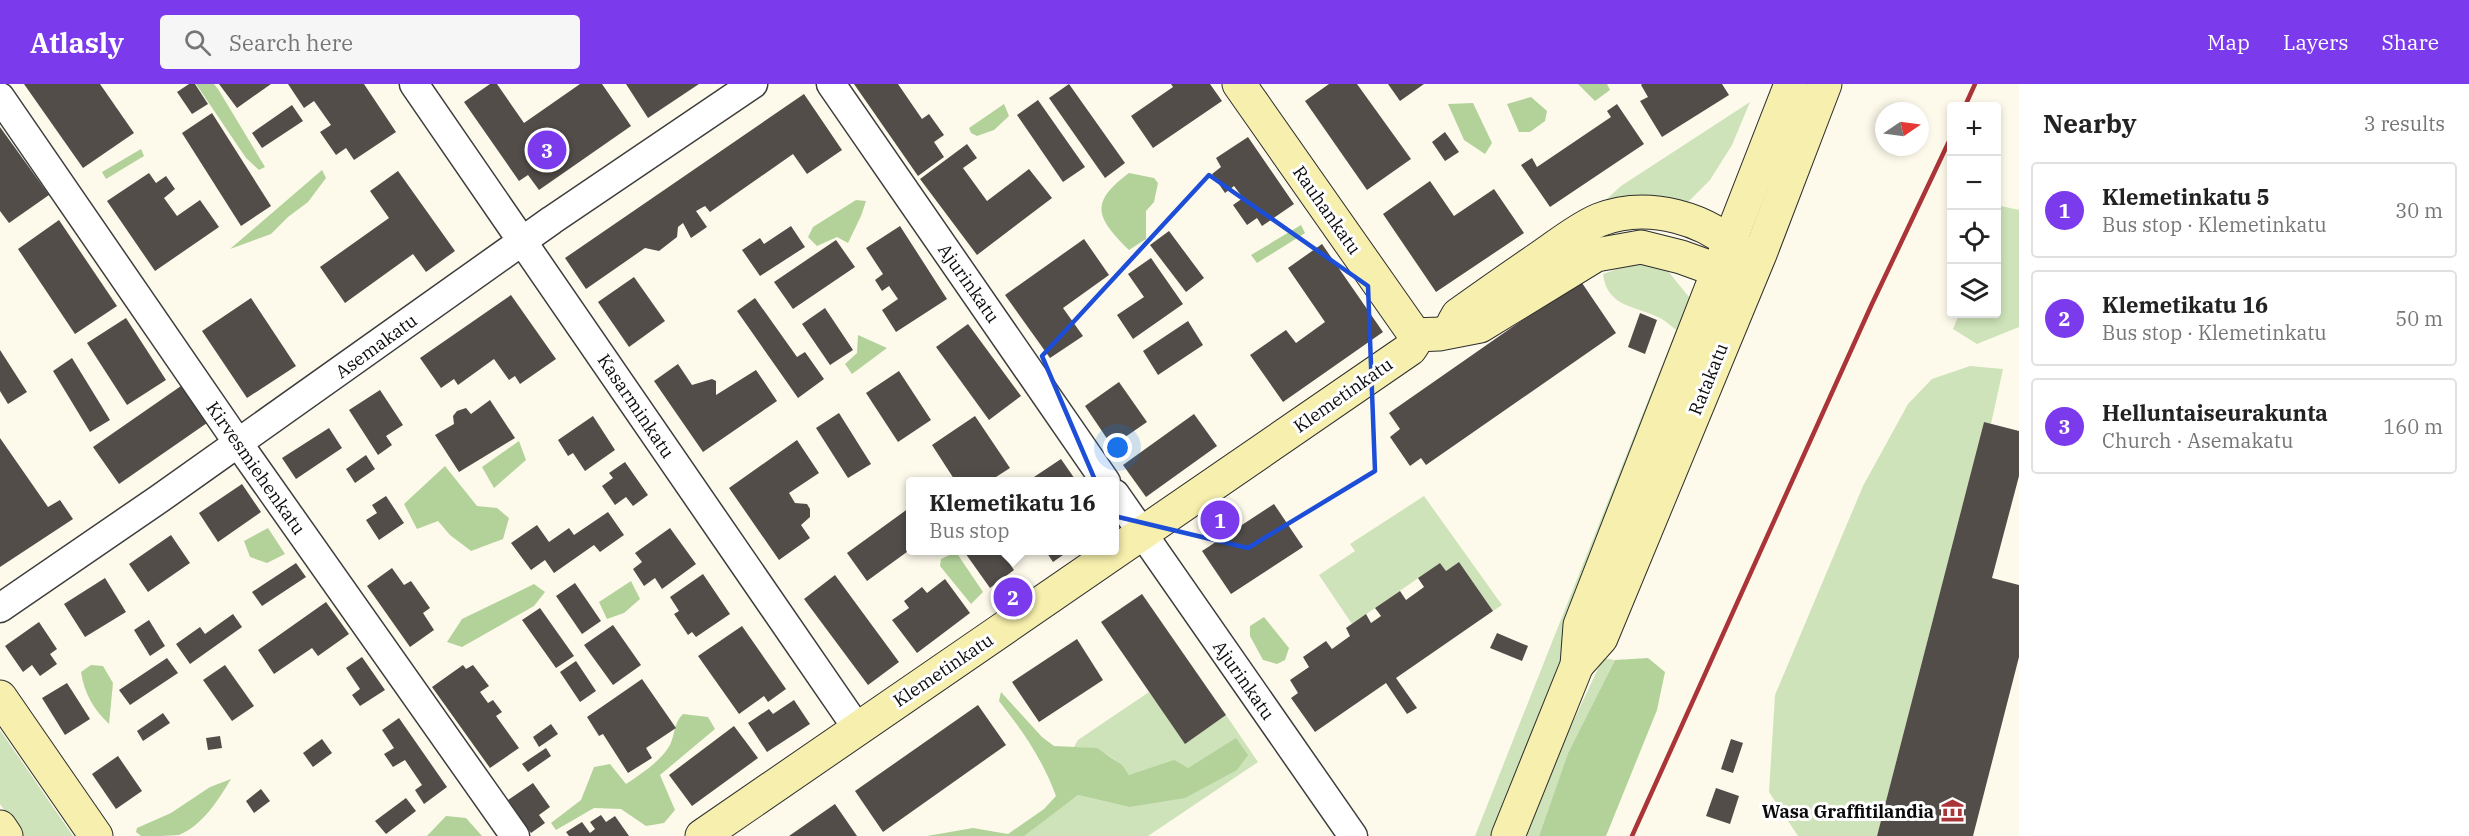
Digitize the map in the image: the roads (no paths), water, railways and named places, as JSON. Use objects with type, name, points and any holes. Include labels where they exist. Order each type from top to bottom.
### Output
[{"type":"street","name":"Kasarminkatu","points":[[414,84],[856,728]]},
{"type":"street","name":"Asemakatu","points":[[0,608],[523,241],[753,84]]},
{"type":"street","name":"Ajurinkatu","points":[[831,84],[1103,477]]},
{"type":"street","name":"Rauhankatu","points":[[1239,84],[1415,335]]},
{"type":"street","name":"Ratakatu","points":[[1508,836],[1577,665],[1580,625],[1791,84]]},
{"type":"street","name":"Ratakatu","points":[[1577,665],[1601,638],[1754,267],[1825,84]]},
{"type":"street","name":"Kirvesmiehenkatu","points":[[0,97],[238,443],[515,836]]},
{"type":"street","points":[[1449,332],[1458,315],[1574,233],[1620,213],[1643,213],[1689,219],[1729,240],[1754,267]]},
{"type":"street","points":[[1415,335],[1480,326],[1596,255],[1641,247],[1681,256],[1718,270],[1754,267]]},
{"type":"street","name":"Klemetinkatu","points":[[1119,550],[1410,349],[1415,335]]},
{"type":"street","name":"Ajurinkatu","points":[[1119,501],[1353,836]]},
{"type":"street","name":"Klemetinkatu","points":[[702,836],[856,728],[1112,555]]},
{"type":"street","points":[[0,697],[96,836]]},
{"type":"street","points":[[0,827],[6,836]]},
{"type":"railway","points":[[1967,102],[1975,84]]},
{"type":"railway","points":[[1632,836],[1871,306],[1947,146]]},
{"type":"place","name":"Helluntaiseurakunta","points":[[547,150]]},
{"type":"place","name":"Klemetinkatu 5","points":[[1220,520]]},
{"type":"place","name":"Klemetikatu 16","points":[[1013,597]]},
{"type":"place","name":"Wasa Graffitilandia","points":[[1952,811]]}]
